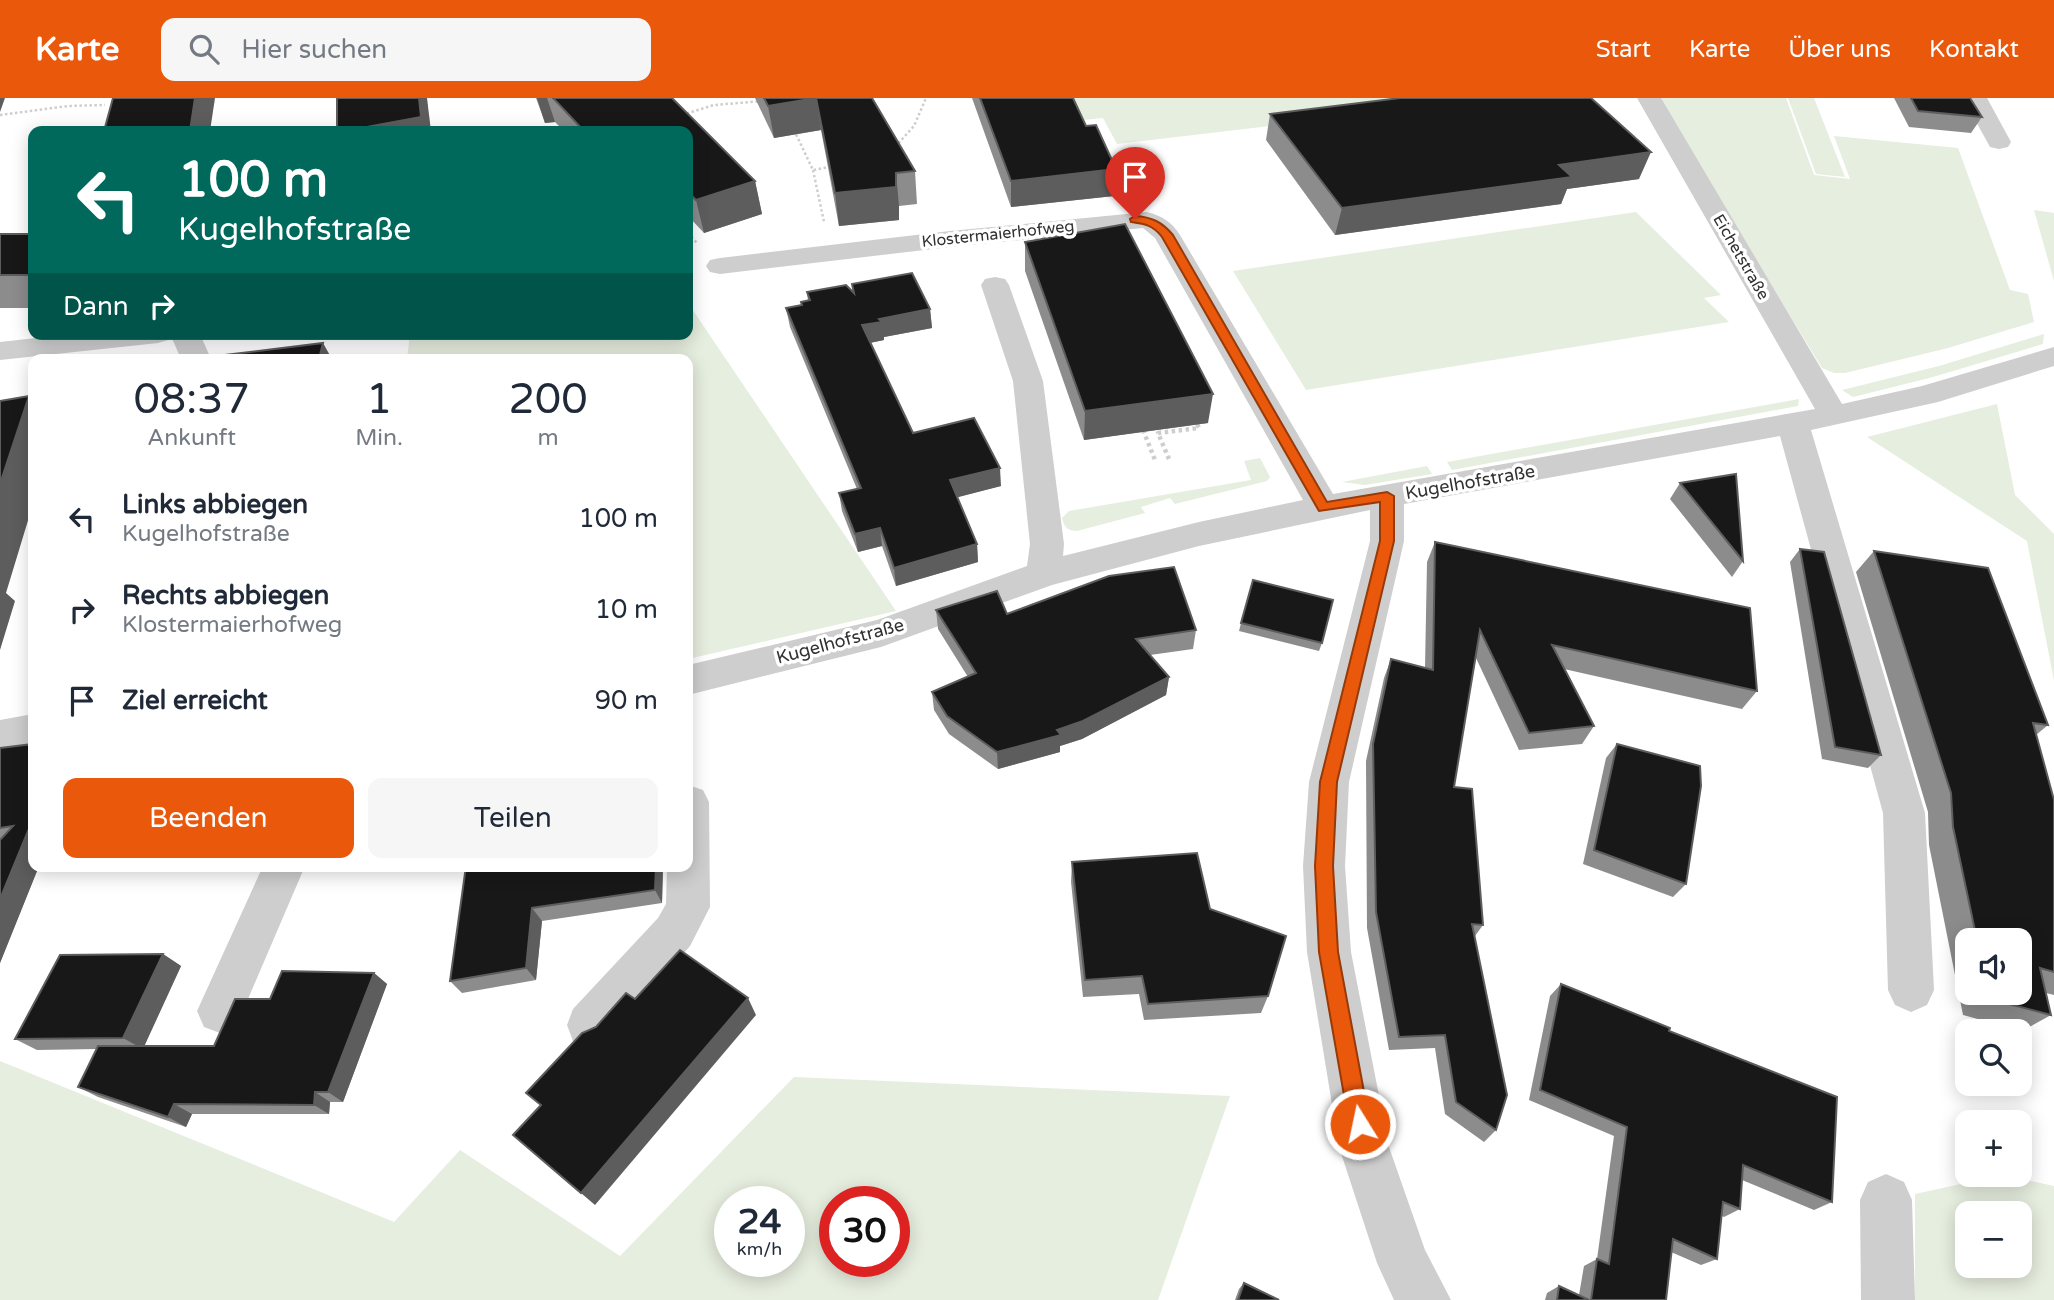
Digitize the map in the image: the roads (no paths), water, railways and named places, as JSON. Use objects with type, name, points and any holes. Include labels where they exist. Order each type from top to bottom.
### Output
[{"type":"street","name":"Eichetstraße","points":[[1649,98],[1834,416]]},
{"type":"street","points":[[1975,98],[1999,142]]},
{"type":"street","name":"Klostermaierhofweg","points":[[720,266],[950,239],[1147,220],[1160,226],[1167,235],[1324,507]]},
{"type":"street","points":[[995,285],[1028,381],[1047,544],[1044,573]]},
{"type":"street","points":[[0,351],[102,340]]},
{"type":"street","name":"Kugelhofstraße","points":[[693,679],[881,633],[1044,573],[1187,537],[1324,507],[1834,416],[1927,395],[2054,356]]},
{"type":"street","points":[[1793,424],[1904,813],[1911,990]]},
{"type":"street","points":[[1387,496],[1387,541],[1329,782],[1324,866],[1329,952],[1364,1147],[1408,1288]]},
{"type":"street","points":[[0,736],[28,731]]},
{"type":"street","points":[[220,1011],[281,872]]},
{"type":"street","points":[[590,1025],[674,932],[688,907],[688,872]]},
{"type":"street","points":[[1886,1200],[1888,1300]]}]
